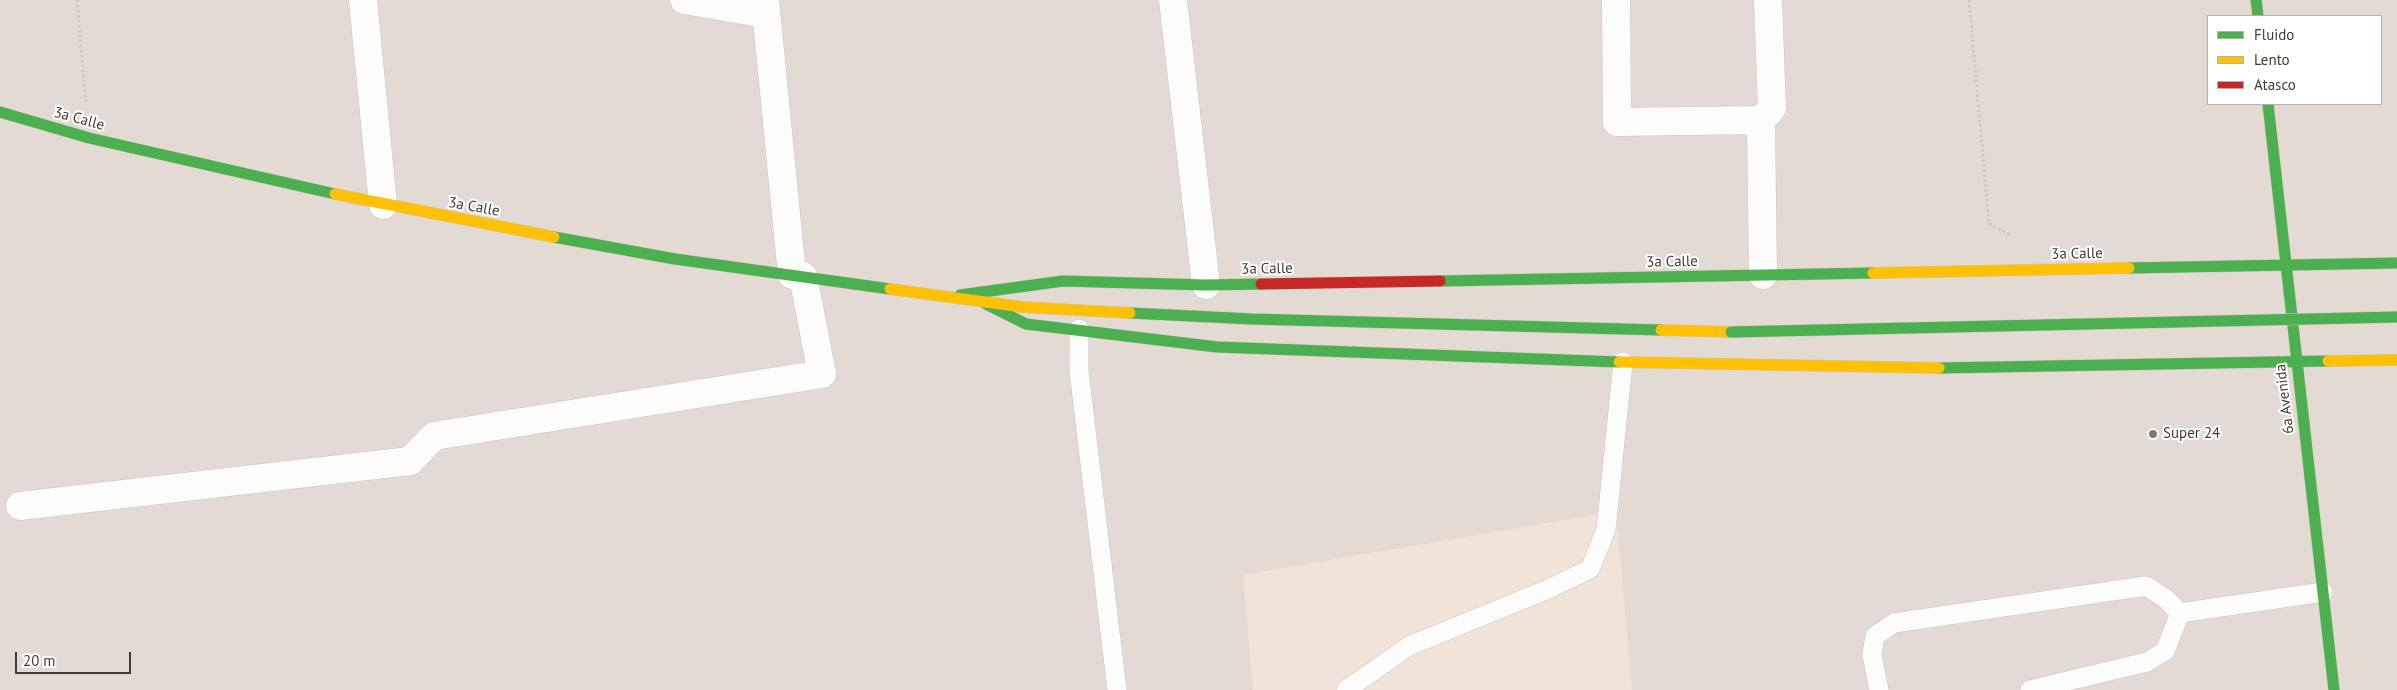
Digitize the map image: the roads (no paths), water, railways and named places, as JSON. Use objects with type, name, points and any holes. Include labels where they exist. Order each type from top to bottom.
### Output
[{"type":"main road","points":[[2256,0],[2258,15]]},
{"type":"main road","name":"6a Avenida","points":[[2268,105],[2334,690]]},
{"type":"main road","name":"3a Calle","points":[[0,112],[89,138],[383,205],[675,259],[1022,307],[1252,319],[1731,332],[2397,317]]},
{"type":"main road","name":"3a Calle","points":[[948,297],[1063,280],[1206,285],[2397,263]]},
{"type":"main road","name":"3a Calle","points":[[980,301],[1026,324],[1218,347],[1623,362],[1912,369],[2397,360]]},
{"type":"street","points":[[363,0],[383,205]]},
{"type":"street","points":[[20,506],[410,461],[434,436],[822,374],[798,276],[765,7],[684,0]]},
{"type":"street","points":[[1173,0],[1206,285]]},
{"type":"street","points":[[1616,0],[1617,122],[1762,120]]},
{"type":"street","points":[[1763,275],[1762,120],[1772,108],[1768,0]]},
{"type":"lane","points":[[1078,329],[1079,371],[1117,690]]},
{"type":"lane","points":[[1346,690],[1409,646],[1546,590],[1590,568],[1606,530],[1623,362]]},
{"type":"lane","points":[[1879,690],[1872,655],[1875,636],[1894,623],[2146,586],[2166,599],[2180,613]]},
{"type":"lane","points":[[2180,613],[2323,592]]},
{"type":"lane","points":[[2030,690],[2147,662],[2165,652],[2180,613]]},
{"type":"place","name":"Super 24","points":[[2153,434]]}]
